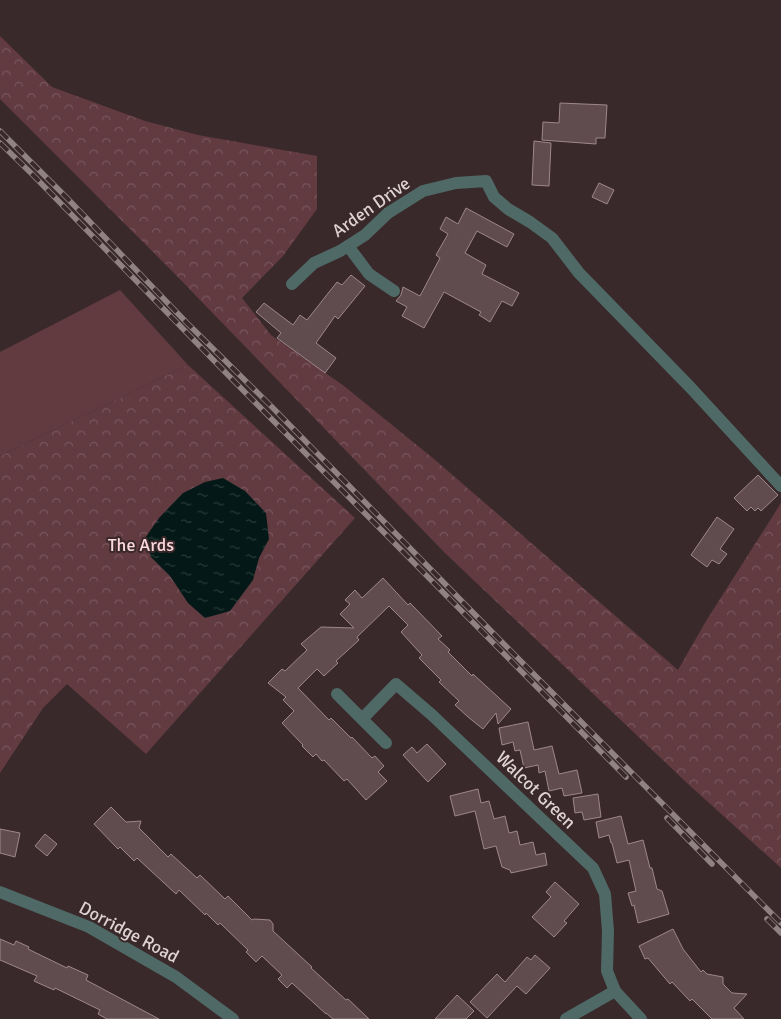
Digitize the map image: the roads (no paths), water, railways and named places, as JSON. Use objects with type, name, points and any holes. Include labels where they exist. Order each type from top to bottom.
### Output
[{"type":"street","name":"Arden Drive","points":[[292,284],[314,263],[340,251],[365,235],[388,213],[423,191],[456,183],[486,181],[494,197],[508,209],[552,238],[579,273],[690,387],[781,486]]},
{"type":"street","points":[[348,246],[369,274],[394,290]]},
{"type":"street","name":"Walcot Green","points":[[362,719],[396,684],[432,715],[593,868],[605,894],[608,930],[607,971],[615,991]]},
{"type":"street","points":[[337,694],[386,743]]},
{"type":"street","name":"Dorridge Road","points":[[0,892],[89,927],[176,977],[233,1019]]},
{"type":"street","points":[[566,1019],[615,991],[641,1019]]},
{"type":"water","points":[[223,478],[245,491],[266,513],[269,539],[259,558],[253,580],[230,611],[205,618],[188,603],[170,576],[151,557],[145,538],[159,518],[183,493],[205,482]]},
{"type":"railway","points":[[0,131],[186,322],[781,923]]},
{"type":"railway","points":[[0,143],[626,777]]},
{"type":"railway","points":[[667,818],[712,864]]},
{"type":"railway","points":[[767,919],[781,933]]},
{"type":"park label","name":"The Ards","points":[[141,545]]}]
